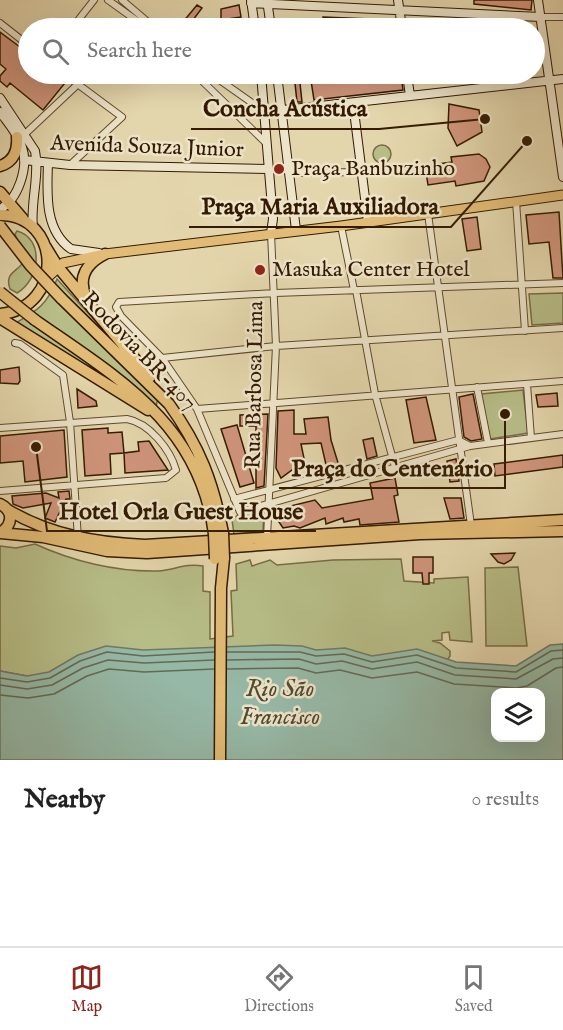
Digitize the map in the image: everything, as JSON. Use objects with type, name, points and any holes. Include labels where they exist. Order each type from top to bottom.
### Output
[{"type":"highway","points":[[3,165],[17,149],[21,135]]},
{"type":"highway","points":[[3,165],[24,160]]},
{"type":"highway","points":[[0,192],[4,206],[31,227],[58,267],[160,388],[169,404]]},
{"type":"highway","points":[[0,215],[18,219],[31,227]]},
{"type":"highway","name":"Rodovia BR-407","points":[[0,226],[30,265],[61,298],[169,404],[204,460],[215,494],[218,534]]},
{"type":"highway","points":[[0,316],[27,306],[39,294],[47,278],[49,262],[45,246]]},
{"type":"highway","points":[[90,305],[82,287],[84,273],[91,262],[105,254]]},
{"type":"highway","name":"Rodovia BR-407","points":[[0,292],[35,320],[123,381],[148,402],[166,424],[199,475],[218,534]]},
{"type":"highway","points":[[0,316],[144,407],[166,424]]},
{"type":"highway","points":[[4,507],[40,525],[78,538],[145,545],[563,520]]},
{"type":"highway","points":[[0,533],[10,523],[4,507]]},
{"type":"highway","points":[[0,533],[47,538],[107,551],[147,553],[420,534],[563,531]]},
{"type":"highway","points":[[218,534],[216,573],[221,588],[220,760]]},
{"type":"main road","points":[[398,0],[401,18]]},
{"type":"main road","points":[[253,18],[251,2],[540,16],[538,0]]},
{"type":"main road","points":[[267,2],[269,18]]},
{"type":"main road","points":[[545,48],[563,177]]},
{"type":"main road","points":[[545,82],[563,79]]},
{"type":"main road","points":[[262,84],[273,219],[271,233]]},
{"type":"main road","points":[[278,84],[296,230]]},
{"type":"main road","points":[[408,84],[410,96]]},
{"type":"main road","points":[[266,112],[522,84]]},
{"type":"main road","points":[[0,98],[37,161],[31,206],[31,227]]},
{"type":"main road","points":[[352,103],[369,222]]},
{"type":"main road","points":[[0,112],[21,135],[24,160],[16,195],[4,206]]},
{"type":"main road","name":"Avenida Souza Junior","points":[[24,160],[70,165],[268,169]]},
{"type":"main road","points":[[48,163],[49,213],[60,239],[71,249],[105,254]]},
{"type":"main road","points":[[47,278],[68,261],[105,254],[341,226],[563,195]]},
{"type":"street","points":[[80,18],[94,0]]},
{"type":"street","points":[[108,0],[133,18]]},
{"type":"street","points":[[122,0],[143,18]]},
{"type":"street","points":[[540,16],[563,17]]},
{"type":"street","points":[[0,23],[18,37]]},
{"type":"street","points":[[205,84],[266,143]]},
{"type":"street","points":[[225,84],[266,112]]},
{"type":"street","points":[[21,135],[77,85],[122,117],[70,165]]},
{"type":"street","points":[[289,172],[361,172]]},
{"type":"street","points":[[516,201],[520,285],[525,331]]},
{"type":"street","points":[[428,214],[471,525]]},
{"type":"street","points":[[341,226],[375,394],[395,467]]},
{"type":"street","name":"Rua Barbosa Lima","points":[[267,538],[271,492],[276,346],[271,233]]},
{"type":"street","points":[[563,283],[275,293],[119,302],[116,307],[121,316],[162,358],[197,409],[238,510],[241,512],[470,446],[563,434]]},
{"type":"street","points":[[162,358],[276,346],[563,328]]},
{"type":"street","points":[[15,343],[19,343],[63,375],[70,422],[78,538]]},
{"type":"street","points":[[197,409],[274,405],[375,394],[563,381]]},
{"type":"street","points":[[527,384],[531,438]]},
{"type":"street","points":[[477,387],[488,443]]},
{"type":"street","points":[[0,428],[128,419],[144,425],[173,463],[175,472],[166,478],[0,491]]},
{"type":"street","points":[[234,499],[271,492],[458,440],[470,446]]},
{"type":"green space","points":[[382,145],[388,148],[391,154],[388,160],[382,163],[376,160],[373,154],[376,148]]},
{"type":"green space","points":[[17,231],[26,235],[32,242],[36,259],[31,278],[17,293],[10,289],[9,279],[24,261],[15,234]]},
{"type":"green space","points":[[57,279],[159,391],[155,413],[14,324],[41,306]]},
{"type":"green space","points":[[563,293],[563,323],[532,325],[529,294]]},
{"type":"green space","points":[[523,390],[528,433],[490,439],[481,394]]},
{"type":"green space","points":[[264,509],[263,532],[234,534],[232,520],[239,514]]},
{"type":"green space","points":[[35,544],[64,556],[126,570],[158,571],[191,565],[203,566],[203,591],[210,592],[210,639],[233,636],[231,591],[237,590],[236,564],[250,560],[252,566],[270,560],[277,565],[333,560],[401,559],[404,581],[434,583],[434,579],[468,577],[472,642],[450,640],[449,632],[442,633],[442,640],[432,641],[440,643],[450,651],[446,662],[27,676],[0,671],[0,546],[16,548]]},
{"type":"green space","points":[[518,567],[527,646],[486,646],[485,568]]},
{"type":"water","name":"Rio São Francisco","points":[[563,644],[563,760],[0,760],[0,671],[27,676],[49,672],[78,655],[106,646],[143,650],[302,646],[316,650],[345,648],[372,656],[417,649],[456,662],[516,666],[550,645]]},
{"type":"building","points":[[474,0],[532,0],[531,10],[474,4]]},
{"type":"building","points":[[197,5],[202,8],[194,18],[186,18]]},
{"type":"building","points":[[239,5],[241,17],[221,18],[221,9]]},
{"type":"building","points":[[0,32],[18,46],[18,84],[64,84],[43,110],[10,83],[7,87],[0,81],[0,76],[6,69],[0,64]]},
{"type":"building","points":[[295,84],[300,84],[302,102],[297,102]]},
{"type":"building","points":[[312,84],[402,84],[403,90],[314,100]]},
{"type":"building","points":[[449,104],[479,110],[482,132],[457,146],[448,128]]},
{"type":"building","points":[[479,154],[486,159],[490,167],[484,181],[456,186],[455,181],[428,185],[425,166],[452,162],[451,157]]},
{"type":"building","points":[[559,212],[563,278],[553,278],[549,242],[529,244],[526,215]]},
{"type":"building","points":[[477,217],[481,249],[467,251],[462,219]]},
{"type":"building","points":[[19,367],[20,381],[18,384],[0,383],[0,370]]},
{"type":"building","points":[[77,389],[96,401],[97,406],[78,408]]},
{"type":"building","points":[[557,393],[558,406],[538,407],[536,395]]},
{"type":"building","points":[[473,394],[482,439],[471,441],[464,437],[459,397]]},
{"type":"building","points":[[426,397],[436,440],[414,443],[406,400]]},
{"type":"building","points":[[294,410],[294,434],[306,434],[304,419],[328,417],[331,440],[339,466],[327,469],[321,443],[301,444],[306,468],[292,470],[281,478],[276,468],[278,411]]},
{"type":"building","points":[[268,414],[264,486],[256,488],[256,426],[240,426],[240,415]]},
{"type":"building","points":[[237,425],[254,483],[240,487],[221,429]]},
{"type":"building","points":[[108,428],[108,433],[122,432],[124,453],[110,454],[111,474],[85,476],[82,430]]},
{"type":"building","points":[[64,430],[67,477],[25,482],[23,461],[0,463],[0,436]]},
{"type":"building","points":[[373,438],[377,456],[367,459],[363,440]]},
{"type":"building","points":[[149,441],[168,470],[125,473],[124,453],[139,451],[138,442]]},
{"type":"building","points":[[563,455],[563,467],[495,476],[494,464]]},
{"type":"building","points":[[456,459],[459,481],[450,482],[447,461]]},
{"type":"building","points":[[395,478],[398,495],[394,496],[399,522],[360,525],[359,519],[344,522],[343,518],[326,524],[325,518],[300,528],[294,526],[283,528],[277,519],[278,509],[315,500],[322,508],[373,499],[370,483]]},
{"type":"building","points":[[69,491],[70,499],[66,499],[55,522],[45,518],[51,503],[23,508],[13,504],[12,496],[46,493],[59,498],[58,492]]},
{"type":"building","points":[[444,498],[461,498],[464,518],[450,519]]},
{"type":"building","points":[[515,553],[511,560],[504,564],[498,562],[491,554]]},
{"type":"building","points":[[413,557],[433,557],[433,573],[429,573],[429,584],[423,584],[422,573],[413,573]]},
{"type":"place","name":"Concha Acústica","points":[[485,119]]},
{"type":"place","name":"Praça Maria Auxiliadora","points":[[527,141]]},
{"type":"place","name":"Praça Banbuzinho","points":[[279,169]]},
{"type":"place","name":"Masuka Center Hotel","points":[[260,270]]},
{"type":"place","name":"Praça do Centenário","points":[[505,414]]},
{"type":"place","name":"Hotel Orla Guest House","points":[[36,447]]}]
